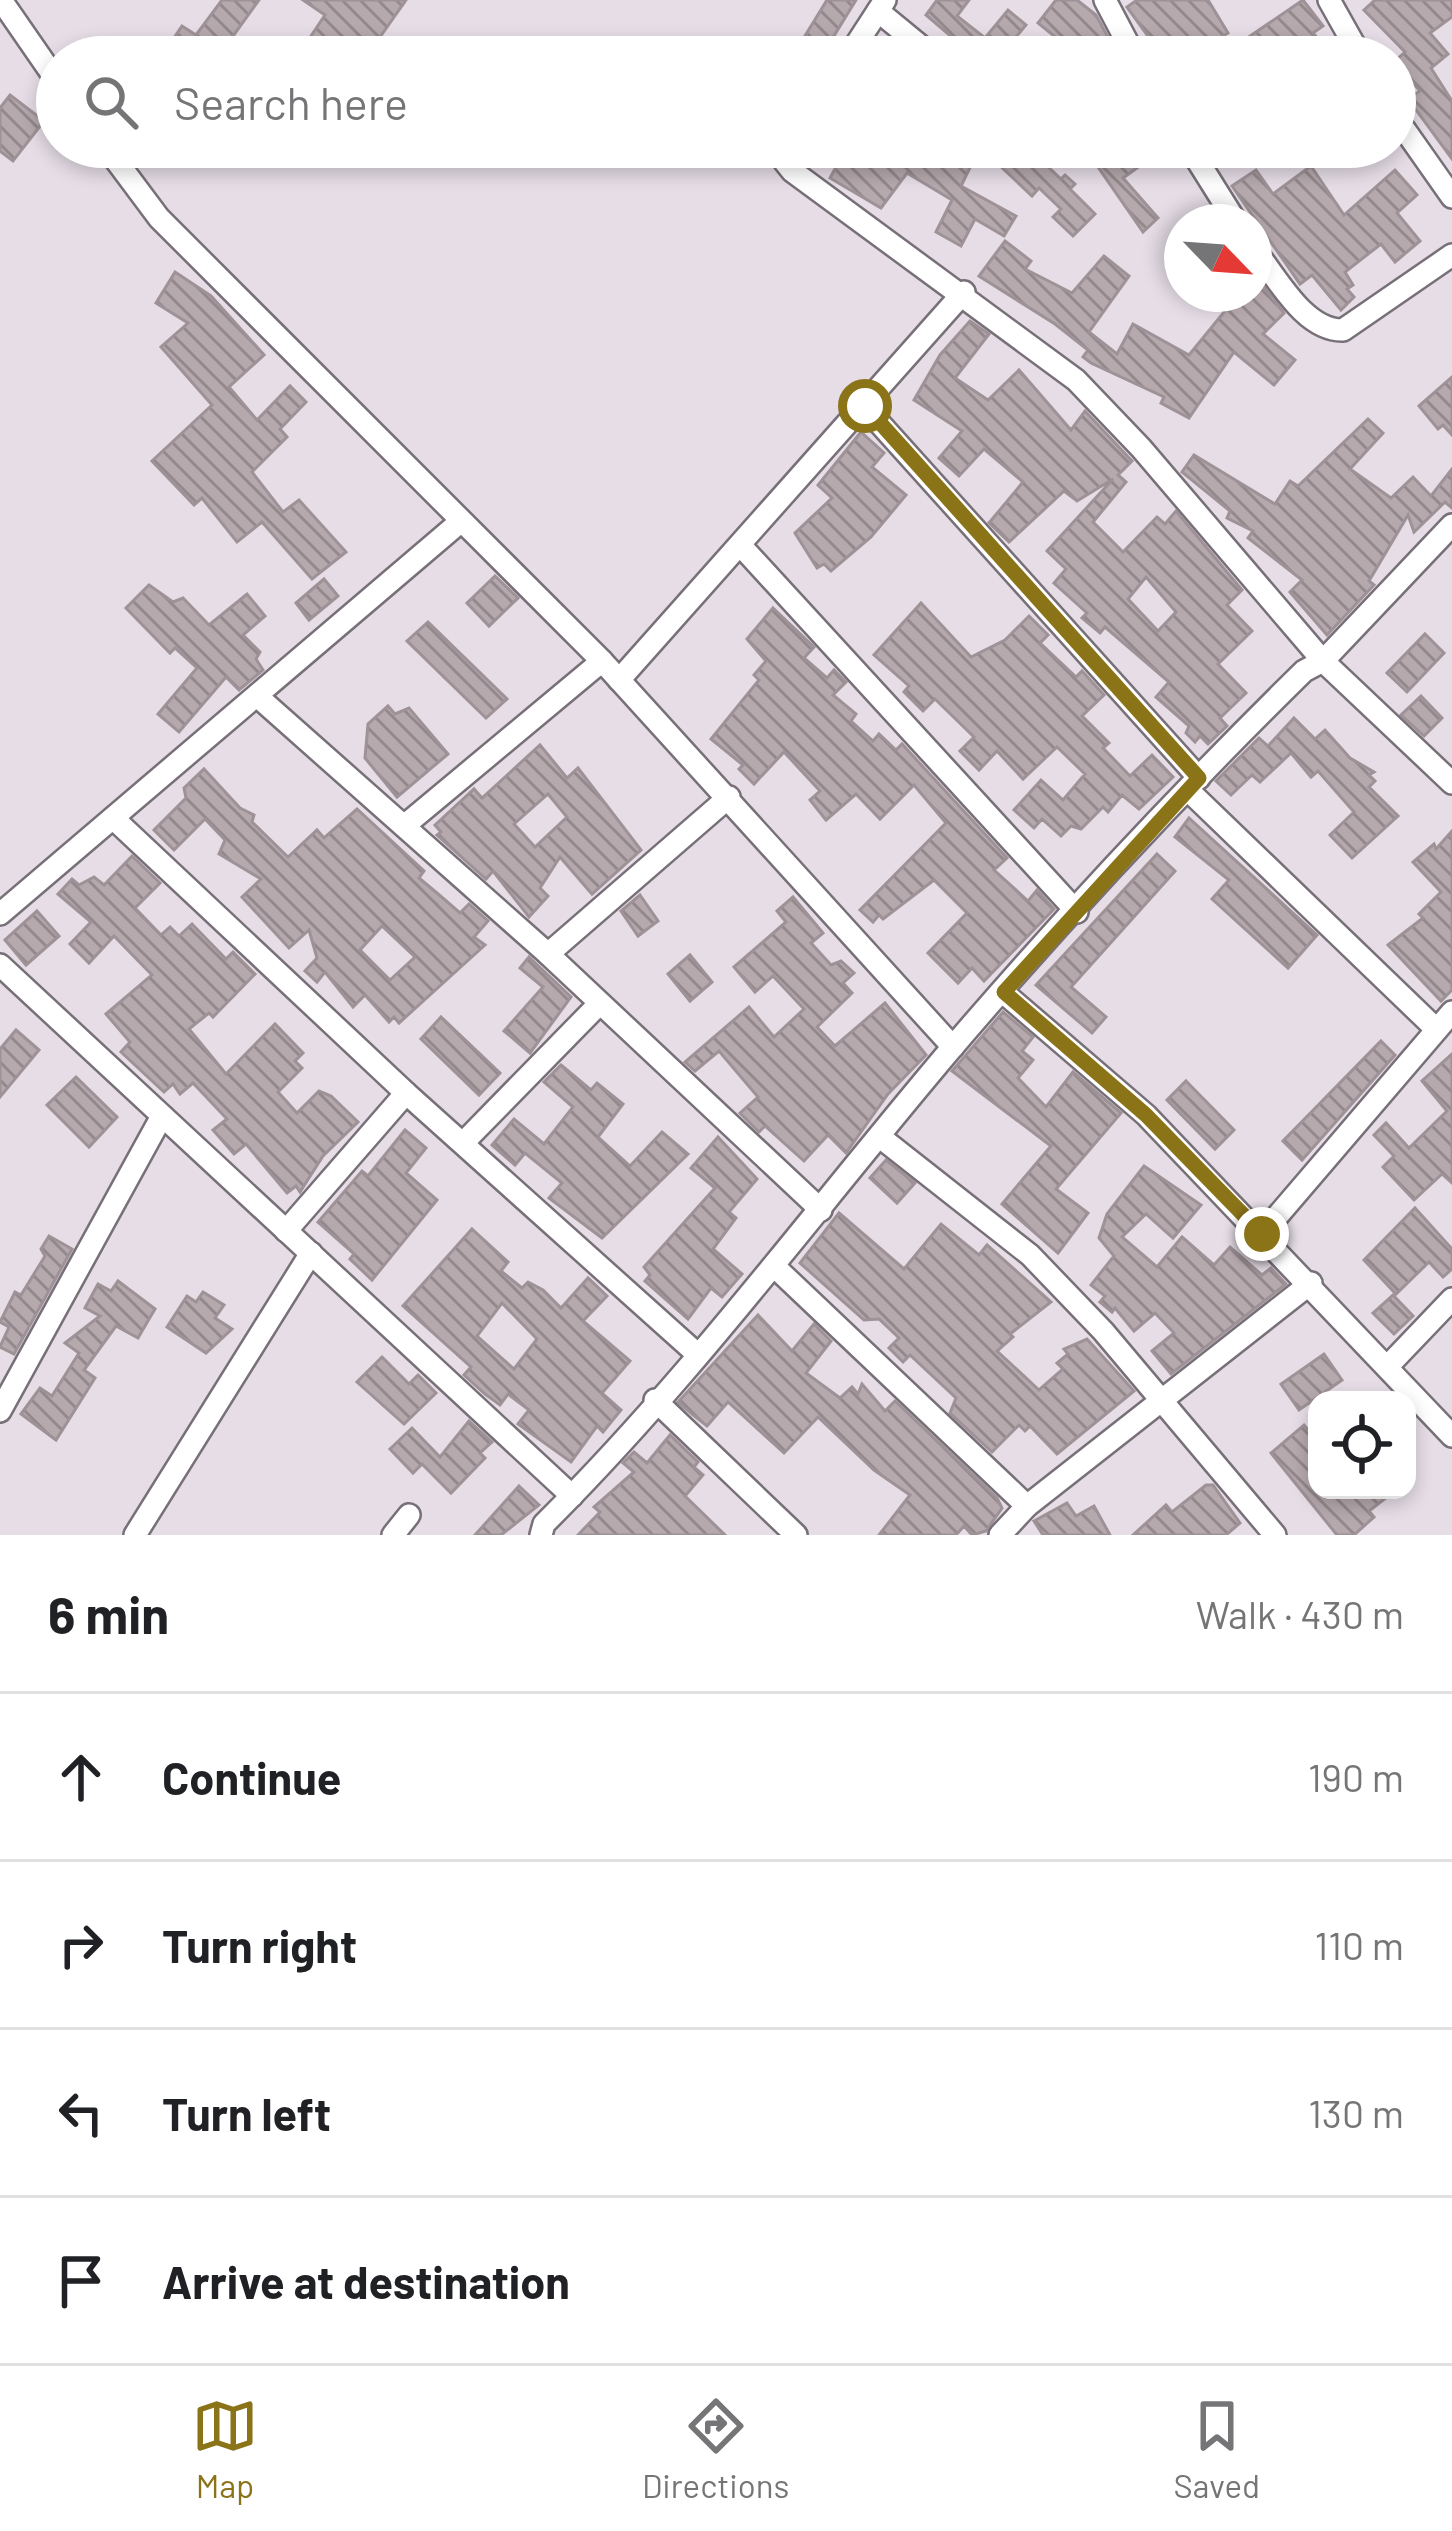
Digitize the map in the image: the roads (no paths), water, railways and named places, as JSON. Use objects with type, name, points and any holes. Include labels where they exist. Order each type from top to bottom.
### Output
[{"type":"street","points":[[1,0],[36,51]]},
{"type":"street","points":[[1105,0],[1124,36]]},
{"type":"street","points":[[1329,0],[1349,36]]},
{"type":"street","points":[[862,36],[882,6],[913,36]]},
{"type":"street","points":[[1416,146],[1452,197]]},
{"type":"street","points":[[121,168],[158,218],[602,662],[953,1047]]},
{"type":"street","points":[[790,168],[964,292],[1076,380],[1142,448],[1322,661],[1452,783]]},
{"type":"street","points":[[1202,168],[1225,204]]},
{"type":"street","points":[[1272,271],[1312,321],[1329,331],[1343,330],[1452,255]]},
{"type":"street","points":[[619,680],[964,292]]},
{"type":"street","points":[[865,406],[1194,785],[1444,1020],[1262,1234]]},
{"type":"street","points":[[0,914],[460,523]]},
{"type":"street","points":[[541,1535],[544,1524],[776,1268],[953,1047],[1194,785],[1452,525]]},
{"type":"street","points":[[742,547],[1077,911]]},
{"type":"street","points":[[404,826],[602,662]]},
{"type":"street","points":[[257,695],[548,954],[820,1210]]},
{"type":"street","points":[[548,954],[729,797]]},
{"type":"street","points":[[113,818],[406,1093],[696,1353]]},
{"type":"street","points":[[0,965],[572,1496]]},
{"type":"street","points":[[1004,992],[1146,1115],[1452,1436]]},
{"type":"street","points":[[463,1143],[599,1004]]},
{"type":"street","points":[[286,1231],[406,1093]]},
{"type":"street","points":[[0,1411],[162,1115]]},
{"type":"street","points":[[880,1138],[1030,1255],[1103,1331],[1272,1534]]},
{"type":"street","points":[[135,1535],[310,1253]]},
{"type":"street","points":[[776,1268],[1028,1506]]},
{"type":"street","points":[[1000,1535],[1028,1506],[1311,1283]]},
{"type":"street","points":[[1388,1366],[1452,1299]]},
{"type":"street","points":[[656,1400],[796,1535]]},
{"type":"street","points":[[393,1535],[409,1515]]}]
